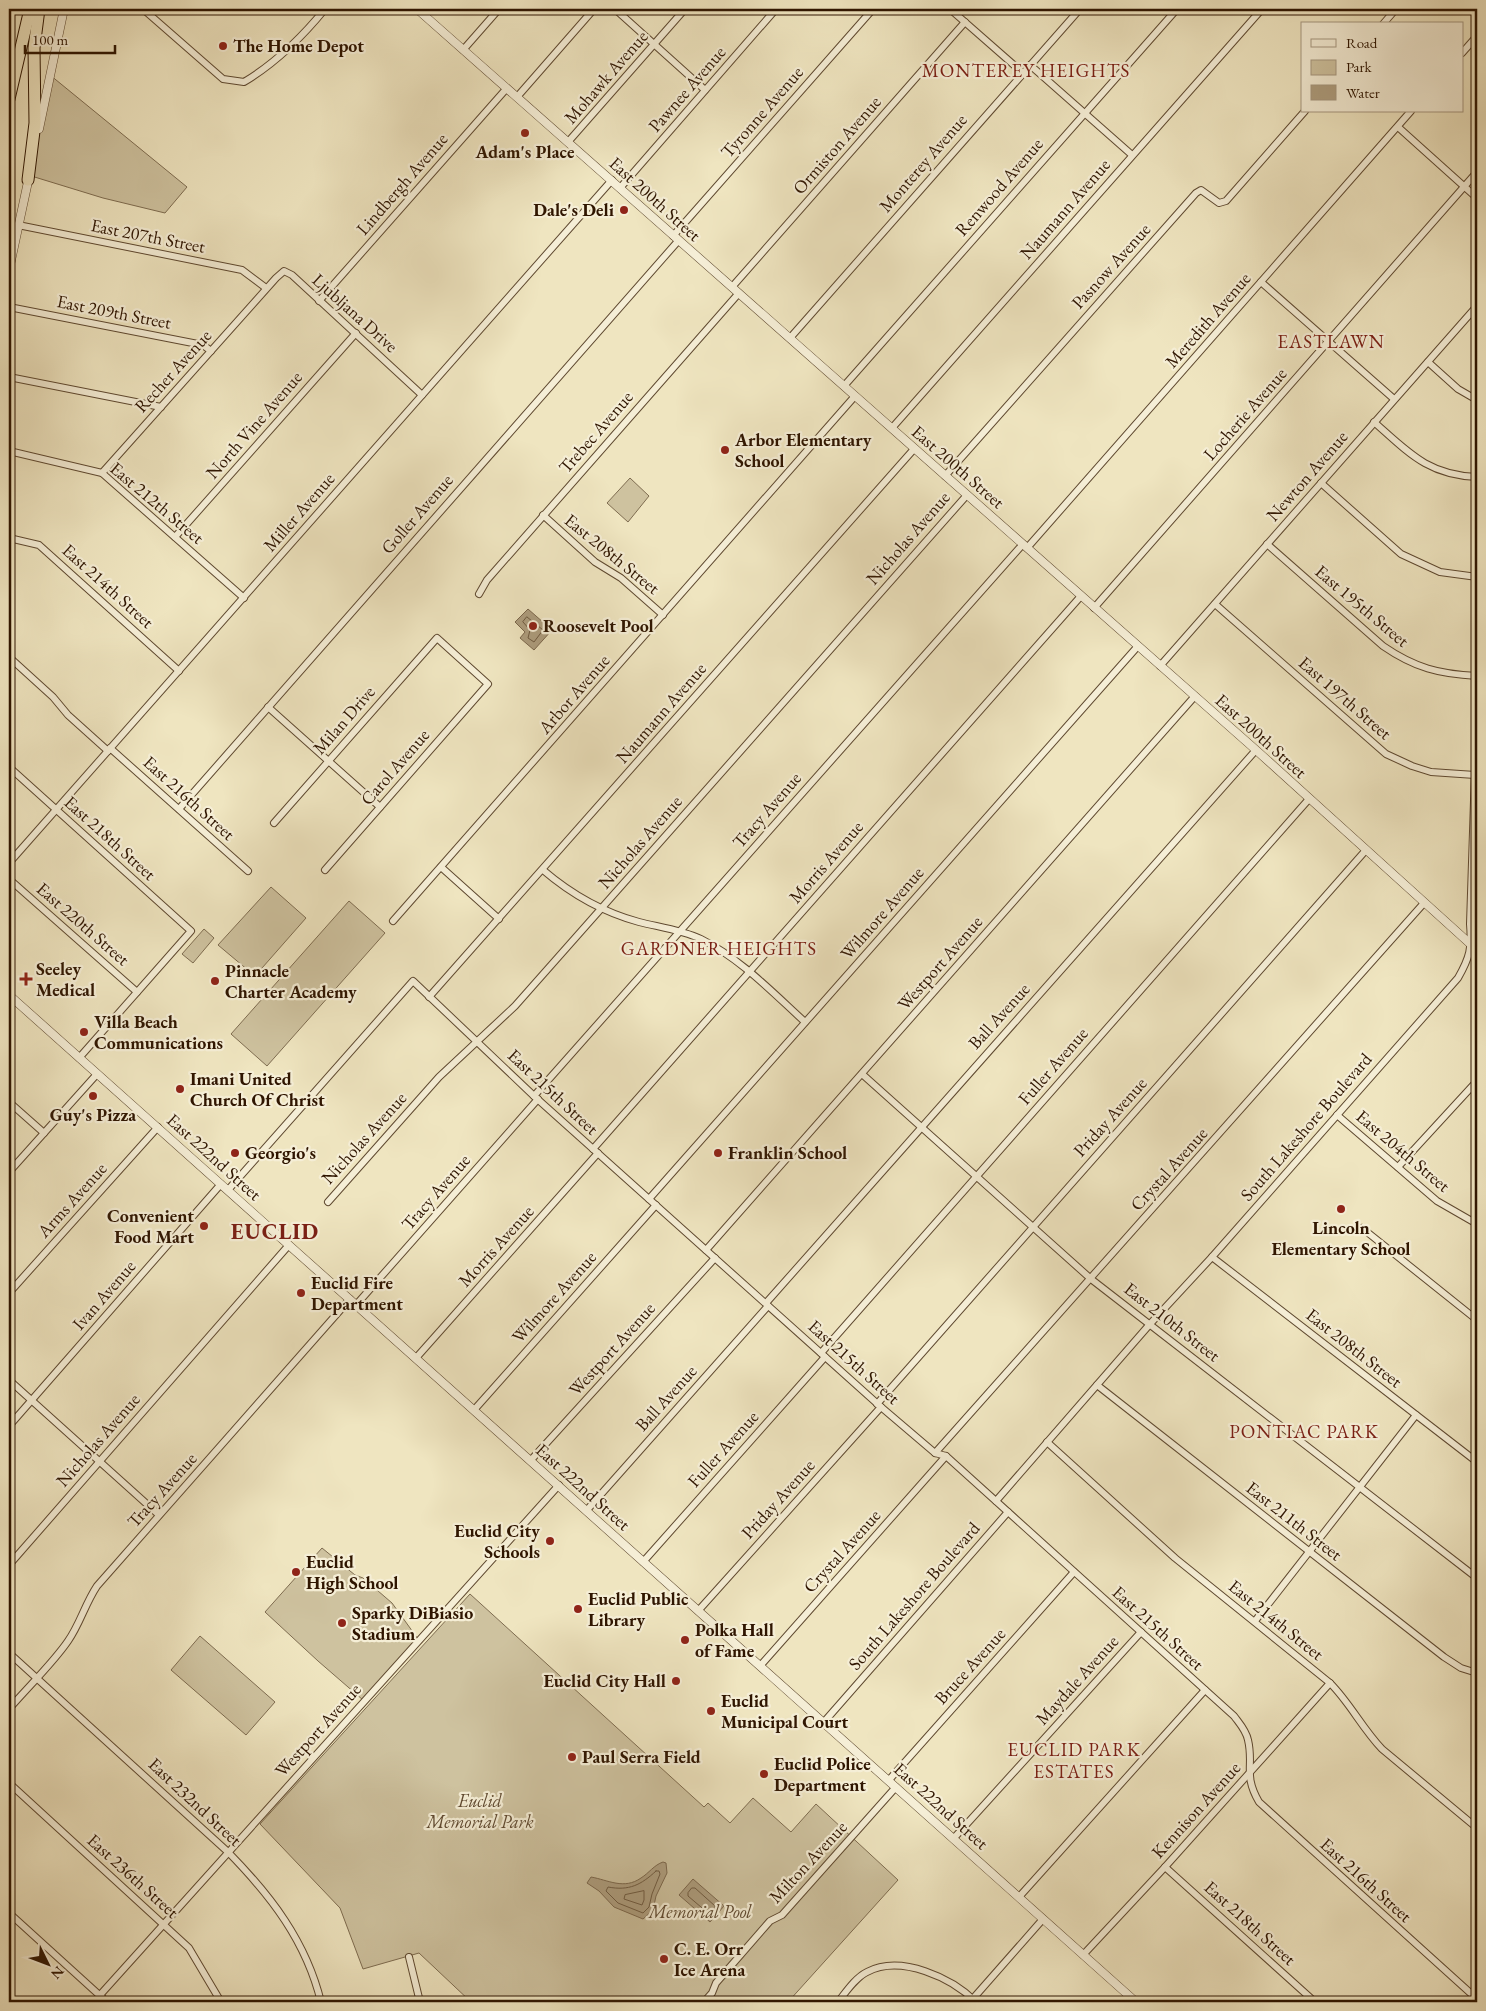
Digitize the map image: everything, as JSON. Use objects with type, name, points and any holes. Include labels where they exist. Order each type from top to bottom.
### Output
[{"type":"highway","points":[[9,99],[30,9]]},
{"type":"highway","points":[[28,180],[35,124],[34,48],[38,9]]},
{"type":"street","points":[[9,270],[64,9]]},
{"type":"street","points":[[143,9],[223,79],[244,82],[257,74],[302,34],[325,9]]},
{"type":"street","name":"East 200th Street","points":[[417,9],[1256,750],[1474,947]]},
{"type":"street","points":[[463,50],[499,9]]},
{"type":"street","points":[[517,97],[594,9]]},
{"type":"street","points":[[615,9],[706,90]]},
{"type":"street","name":"Mohawk Avenue","points":[[568,142],[685,9]]},
{"type":"street","name":"Pawnee Avenue","points":[[620,188],[776,9]]},
{"type":"street","name":"Tyronne Avenue","points":[[676,238],[873,9]]},
{"type":"street","points":[[950,9],[1023,73]]},
{"type":"street","name":"Monterey Avenue","points":[[790,338],[1080,9]]},
{"type":"street","name":"Renwood Avenue","points":[[844,386],[1177,9]]},
{"type":"street","name":"Naumann Avenue","points":[[892,428],[1262,9]]},
{"type":"street","points":[[1385,22],[1396,9]]},
{"type":"street","name":"Ormiston Avenue","points":[[732,287],[965,22]]},
{"type":"street","points":[[1464,51],[1477,36]]},
{"type":"street","points":[[1030,65],[1132,156]]},
{"type":"street","name":"Lindbergh Avenue","points":[[319,301],[507,88]]},
{"type":"street","name":"Pasnow Avenue","points":[[946,476],[1196,193],[1201,190],[1219,203],[1222,203],[1304,112]]},
{"type":"street","name":"Meredith Avenue","points":[[1025,546],[1410,112]]},
{"type":"street","points":[[1398,127],[1477,198]]},
{"type":"street","name":"Locherie Avenue","points":[[1094,608],[1477,172]]},
{"type":"street","name":"Miller Avenue","points":[[9,863],[612,180]]},
{"type":"street","name":"East 207th Street","points":[[18,225],[242,270],[266,288]]},
{"type":"street","name":"Goller Avenue","points":[[179,809],[676,238]]},
{"type":"street","name":"Ljubljana Drive","points":[[266,288],[284,271],[292,276],[422,395]]},
{"type":"street","points":[[1261,282],[1394,400]]},
{"type":"street","name":"Recher Avenue","points":[[102,473],[266,288]]},
{"type":"street","name":"Trebec Avenue","points":[[480,594],[487,580],[739,293]]},
{"type":"street","name":"Newton Avenue","points":[[1160,666],[1477,306]]},
{"type":"street","name":"East 209th Street","points":[[9,307],[203,345],[211,351]]},
{"type":"street","name":"North Vine Avenue","points":[[175,537],[356,333]]},
{"type":"street","points":[[1428,362],[1458,389],[1477,400]]},
{"type":"street","points":[[9,377],[161,407]]},
{"type":"street","name":"Arbor Avenue","points":[[394,921],[855,396]]},
{"type":"street","points":[[1374,422],[1418,461],[1451,475],[1477,477]]},
{"type":"street","name":"Naumann Avenue","points":[[429,997],[914,448]]},
{"type":"street","name":"East 212th Street","points":[[9,451],[102,473],[244,598]]},
{"type":"street","points":[[1321,483],[1401,554],[1440,572],[1477,578]]},
{"type":"street","name":"Nicholas Avenue","points":[[328,1202],[439,1077],[515,1006],[966,494]]},
{"type":"street","name":"East 208th Street","points":[[543,515],[595,562],[621,578],[662,615]]},
{"type":"street","name":"East 214th Street","points":[[9,538],[39,545],[179,671]]},
{"type":"street","name":"East 195th Street","points":[[1268,544],[1383,646],[1401,659],[1436,672],[1477,676]]},
{"type":"street","name":"Tracy Avenue","points":[[9,1708],[67,1643],[97,1586],[159,1515],[353,1302],[1025,546]]},
{"type":"street","name":"Morris Avenue","points":[[416,1358],[749,972],[1081,596]]},
{"type":"street","name":"East 197th Street","points":[[1215,604],[1386,754],[1431,772],[1475,775]]},
{"type":"street","name":"Carol Avenue","points":[[324,870],[488,684],[437,638]]},
{"type":"street","name":"Milan Drive","points":[[274,823],[437,638]]},
{"type":"street","name":"Wilmore Avenue","points":[[649,1199],[1138,646]]},
{"type":"street","name":"East 216th Street","points":[[9,657],[53,697],[68,715],[179,809],[248,871]]},
{"type":"street","name":"Westport Avenue","points":[[706,1250],[1195,696]]},
{"type":"street","points":[[268,707],[380,807]]},
{"type":"street","name":"South Lakeshore Boulevard","points":[[996,1501],[1150,1324],[1212,1257],[1458,978],[1474,947],[1470,924],[1477,708]]},
{"type":"street","name":"Ball Avenue","points":[[586,1510],[921,1127],[1256,750]]},
{"type":"street","name":"East 218th Street","points":[[9,767],[191,931],[137,992]]},
{"type":"street","name":"Fuller Avenue","points":[[643,1562],[977,1176],[1309,799]]},
{"type":"street","name":"Priday Avenue","points":[[698,1611],[1033,1226],[1366,850]]},
{"type":"street","points":[[441,868],[499,919]]},
{"type":"street","points":[[543,870],[581,899],[616,915],[680,932],[710,944],[726,953],[805,1022]]},
{"type":"street","name":"East 220th Street","points":[[9,879],[137,992]]},
{"type":"street","name":"Crystal Avenue","points":[[935,1453],[1424,903]]},
{"type":"street","name":"East 215th Street","points":[[228,1190],[413,981],[536,1097],[823,1355],[935,1453],[946,1456],[1234,1716],[1244,1729],[1250,1752],[1248,1774]]},
{"type":"street","points":[[79,1058],[137,992]]},
{"type":"street","name":"East 222nd Street","points":[[9,995],[1136,2002]]},
{"type":"street","points":[[9,1172],[97,1074]]},
{"type":"street","name":"East 210th Street","points":[[862,1074],[1091,1279],[1477,1578]]},
{"type":"street","points":[[1398,1168],[1477,1081]]},
{"type":"street","points":[[9,1102],[44,1133]]},
{"type":"street","name":"East 204th Street","points":[[1337,1115],[1437,1201],[1477,1224]]},
{"type":"street","name":"Arms Avenue","points":[[9,1293],[158,1127]]},
{"type":"street","name":"Ivan Avenue","points":[[9,1426],[221,1184]]},
{"type":"street","name":"Wilmore Avenue","points":[[474,1410],[656,1205]]},
{"type":"street","points":[[1362,1228],[1477,1320]]},
{"type":"street","name":"Nicholas Avenue","points":[[9,1565],[288,1245]]},
{"type":"street","name":"East 208th Street","points":[[1212,1257],[1477,1462]]},
{"type":"street","name":"Westport Avenue","points":[[531,1460],[716,1258]]},
{"type":"street","points":[[9,1380],[159,1515]]},
{"type":"street","name":"East 211th Street","points":[[1097,1385],[1444,1657],[1461,1668],[1477,1673]]},
{"type":"street","points":[[1255,1621],[1416,1415]]},
{"type":"street","name":"East 214th Street","points":[[1047,1442],[1175,1558],[1330,1683],[1340,1693],[1370,1736],[1382,1749],[1477,1828]]},
{"type":"street","name":"Crystal Avenue","points":[[760,1666],[946,1456]]},
{"type":"street","name":"Westport Avenue","points":[[100,1995],[559,1485]]},
{"type":"street","name":"South Lakeshore Boulevard","points":[[824,1722],[1008,1512]]},
{"type":"street","name":"Bruce Avenue","points":[[889,1780],[1074,1572]]},
{"type":"street","name":"Maydale Avenue","points":[[954,1838],[1141,1632]]},
{"type":"street","name":"East 232nd Street","points":[[9,1654],[228,1852],[254,1878],[280,1911],[302,1949],[312,1971],[321,2002]]},
{"type":"street","name":"Kennison Avenue","points":[[1083,1955],[1165,1867],[1330,1683]]},
{"type":"street","points":[[1019,1897],[1205,1690]]},
{"type":"street","name":"East 216th Street","points":[[1248,1774],[1252,1791],[1267,1811],[1477,1999]]},
{"type":"street","name":"East 236th Street","points":[[9,1783],[189,1948],[221,2002]]},
{"type":"street","name":"Milton Avenue","points":[[704,2002],[770,1920],[782,1915],[896,1787]]},
{"type":"street","name":"East 218th Street","points":[[1165,1867],[1315,2002]]},
{"type":"street","points":[[9,1913],[107,2002]]},
{"type":"street","points":[[838,2002],[851,1985],[868,1972],[886,1967],[911,1968],[932,1972],[956,1985],[973,2001],[1044,1919]]},
{"type":"street","points":[[410,1958],[420,2002]]},
{"type":"green space","points":[[50,75],[187,187],[165,213],[103,198],[28,175]]},
{"type":"green space","points":[[630,478],[649,496],[628,522],[607,503]]},
{"type":"green space","points":[[271,887],[306,918],[255,976],[218,945]]},
{"type":"green space","points":[[349,901],[385,933],[267,1066],[231,1034]]},
{"type":"green space","points":[[204,929],[214,938],[193,963],[182,954]]},
{"type":"green space","name":"Sparky DiBiasio Stadium","points":[[322,1548],[355,1575],[363,1578],[392,1603],[418,1639],[363,1700],[265,1612]]},
{"type":"green space","name":"Euclid Memorial Park","points":[[470,1594],[704,1807],[708,1803],[730,1823],[753,1798],[791,1832],[816,1804],[898,1880],[788,2002],[471,2002],[419,1953],[363,1969],[340,1908],[260,1824]]},
{"type":"green space","points":[[200,1636],[275,1702],[246,1735],[171,1670]]},
{"type":"water","name":"Roosevelt Pool","points":[[528,609],[552,630],[534,650],[520,638],[525,632],[515,622]]},
{"type":"water","points":[[663,1862],[666,1863],[667,1873],[656,1896],[653,1910],[643,1919],[614,1907],[599,1891],[587,1883],[591,1877],[622,1884],[635,1882]]},
{"type":"water","points":[[693,1879],[724,1906],[710,1922],[679,1895]]},
{"type":"place","name":"The Home Depot","points":[[223,46]]},
{"type":"place","name":"Adam's Place","points":[[525,133]]},
{"type":"place","name":"Dale's Deli","points":[[624,210]]},
{"type":"place","name":"Arbor Elementary School","points":[[725,450]]},
{"type":"place","name":"Roosevelt Pool","points":[[533,626]]},
{"type":"place","name":"Seeley Medical","points":[[26,979]]},
{"type":"place","name":"Pinnacle Charter Academy","points":[[215,981]]},
{"type":"place","name":"Villa Beach Communications","points":[[84,1032]]},
{"type":"place","name":"Imani United Church Of Christ","points":[[180,1089]]},
{"type":"place","name":"Guy's Pizza","points":[[93,1096]]},
{"type":"place","name":"Georgio's","points":[[235,1153]]},
{"type":"place","name":"Franklin School","points":[[718,1153]]},
{"type":"place","name":"Lincoln Elementary School","points":[[1341,1209]]},
{"type":"place","name":"Convenient Food Mart","points":[[204,1226]]},
{"type":"place","name":"Euclid Fire Department","points":[[301,1293]]},
{"type":"place","name":"Euclid City Schools","points":[[550,1541]]},
{"type":"place","name":"Euclid High School","points":[[296,1572]]},
{"type":"place","name":"Euclid Public Library","points":[[578,1609]]},
{"type":"place","name":"Sparky DiBiasio Stadium","points":[[342,1623]]},
{"type":"place","name":"Polka Hall of Fame","points":[[685,1640]]},
{"type":"place","name":"Euclid City Hall","points":[[676,1681]]},
{"type":"place","name":"Euclid Municipal Court","points":[[711,1711]]},
{"type":"place","name":"Paul Serra Field","points":[[572,1757]]},
{"type":"place","name":"Euclid Police Department","points":[[764,1774]]},
{"type":"place","name":"C. E. Orr Ice Arena","points":[[664,1959]]},
{"type":"district","name":"MONTEREY HEIGHTS","points":[[1026,70]]},
{"type":"district","name":"EASTLAWN","points":[[1331,341]]},
{"type":"district","name":"GARDNER HEIGHTS","points":[[719,948]]},
{"type":"district","name":"EUCLID","points":[[275,1231]]},
{"type":"district","name":"PONTIAC PARK","points":[[1304,1431]]},
{"type":"district","name":"EUCLID PARK ESTATES","points":[[1074,1760]]},
{"type":"park label","name":"Memorial Pool","points":[[700,1912]]}]
